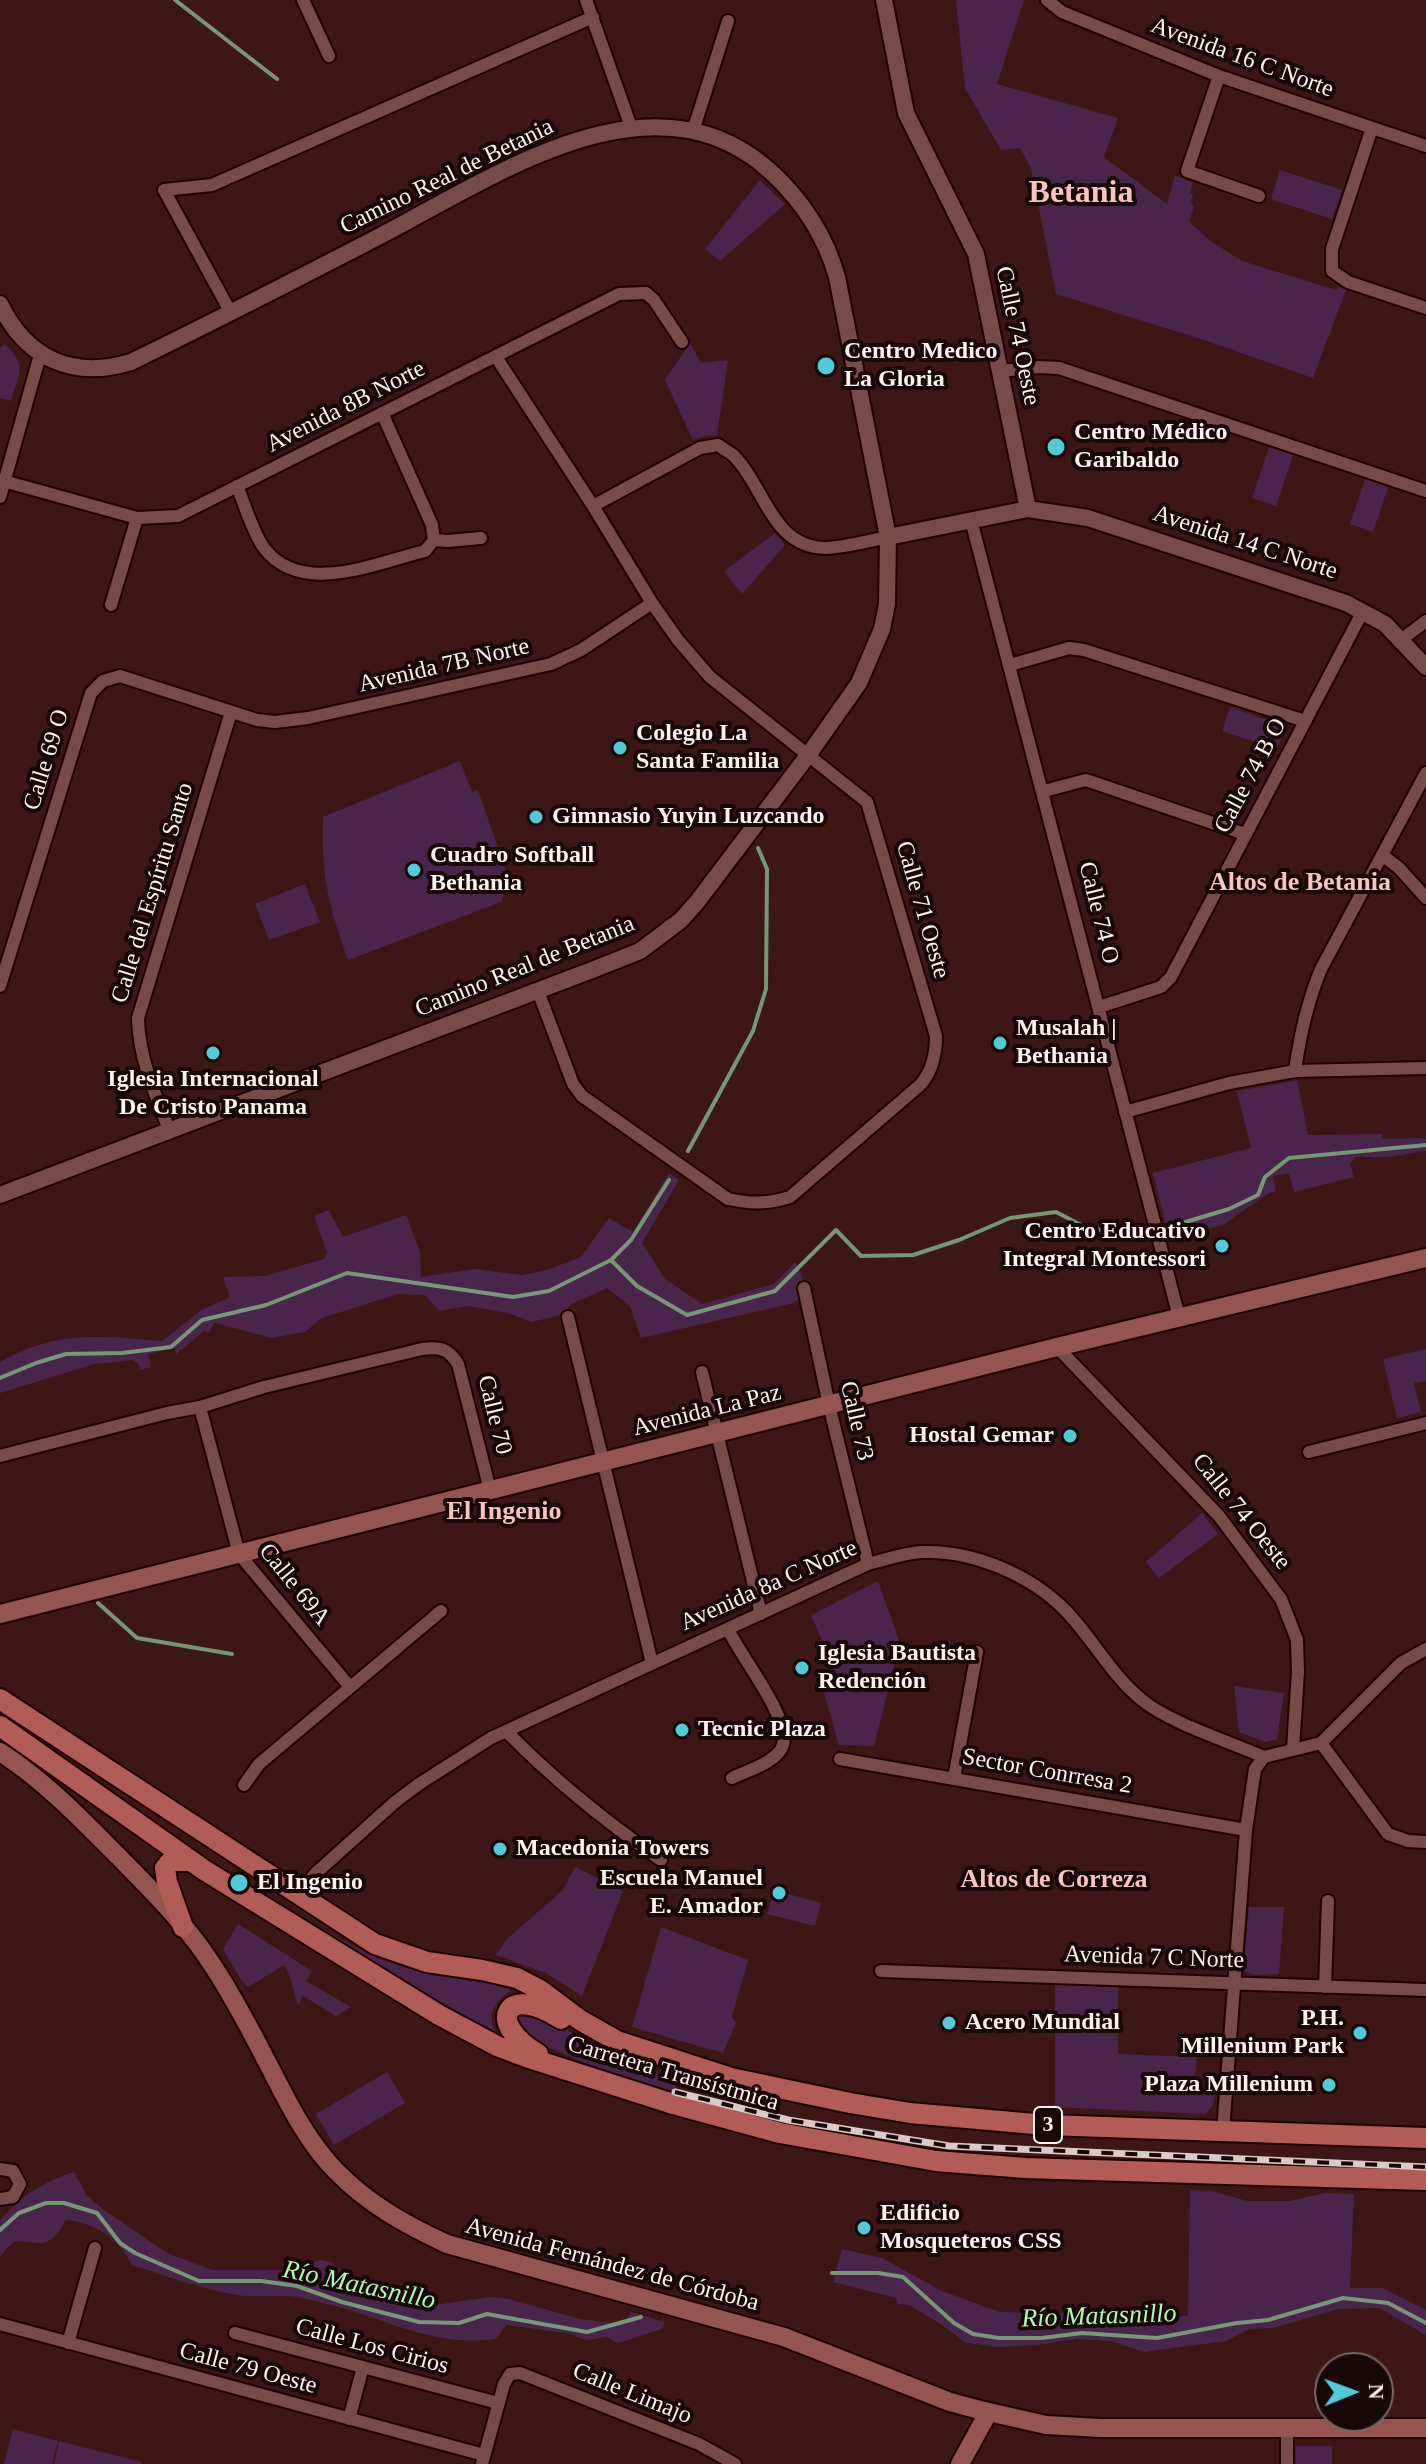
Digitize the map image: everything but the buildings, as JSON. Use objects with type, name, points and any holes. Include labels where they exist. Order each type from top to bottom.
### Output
[{"type":"main road","name":"Avenida La Paz","points":[[0,1614],[1057,1347],[1426,1258]]},
{"type":"main road","name":"Carretera Transístmica","points":[[0,1699],[375,1944],[427,1962],[517,1978],[617,2041],[731,2078],[789,2092],[910,2113],[1046,2125],[1426,2138]]},
{"type":"main road","name":"Carretera Transístmica","points":[[0,1726],[191,1861],[439,2015],[497,2046],[562,2069],[780,2133],[936,2161],[1025,2168],[1426,2180]]},
{"type":"main road","name":"Avenida Fernández de Córdoba","points":[[0,1752],[30,1773],[83,1820],[164,1902],[233,1998],[286,2098],[334,2169],[362,2195],[404,2223],[447,2244],[784,2337],[950,2402],[1046,2425],[1426,2428]]},
{"type":"main road","points":[[183,1927],[165,1868],[171,1861],[191,1861]]},
{"type":"main road","points":[[562,2069],[515,2037],[507,2021],[514,2006],[526,2003],[540,2006],[611,2049],[676,2060]]},
{"type":"main road","points":[[960,2464],[988,2413]]},
{"type":"street","points":[[303,0],[329,56]]},
{"type":"street","points":[[586,0],[631,127]]},
{"type":"street","name":"Calle 74 Oeste","points":[[884,0],[906,113],[976,254],[1028,509]]},
{"type":"street","name":"Avenida 16 C Norte","points":[[1047,0],[1062,12],[1219,76],[1426,146]]},
{"type":"street","points":[[231,313],[164,190],[212,185],[593,17]]},
{"type":"street","points":[[693,131],[728,21]]},
{"type":"street","points":[[1219,76],[1187,171],[1259,196]]},
{"type":"street","name":"Camino Real de Betania","points":[[0,1195],[640,951],[681,920],[809,754],[859,683],[882,629],[887,604],[888,537],[829,249],[791,190],[758,161],[735,146],[693,131],[654,126],[631,127],[565,144],[131,362],[92,368],[40,355]]},
{"type":"street","points":[[1372,128],[1332,249],[1332,271],[1348,282],[1426,308]]},
{"type":"street","name":"Avenida 8B Norte","points":[[2,480],[137,518],[178,516],[628,292],[646,293],[654,300],[682,342]]},
{"type":"street","points":[[0,304],[14,331],[40,355],[2,480],[0,497]]},
{"type":"street","name":"Calle 71 Oeste","points":[[496,357],[678,640],[710,677],[867,802],[936,1036],[928,1076],[920,1085],[790,1197],[766,1204],[728,1199],[582,1096],[573,1084],[538,991]]},
{"type":"street","points":[[1001,371],[1059,368],[1426,491]]},
{"type":"street","points":[[237,486],[262,546],[276,561],[292,571],[328,575],[425,551],[434,540],[432,525],[382,413]]},
{"type":"street","points":[[593,506],[700,448],[718,445],[733,455],[786,532],[803,545],[827,548],[1028,509]]},
{"type":"street","name":"Avenida 14 C Norte","points":[[1028,509],[1088,518],[1324,594],[1385,624],[1426,667]]},
{"type":"street","points":[[111,605],[137,518]]},
{"type":"street","name":"Calle 74 O","points":[[971,520],[1179,1317]]},
{"type":"street","points":[[434,540],[481,538]]},
{"type":"street","name":"Avenida 7B Norte","points":[[231,712],[275,722],[308,718],[551,664],[581,650],[652,603]]},
{"type":"street","name":"Calle 74 B O","points":[[1099,1007],[1161,987],[1171,977],[1363,611]]},
{"type":"street","points":[[1401,640],[1426,621]]},
{"type":"street","points":[[1010,665],[1069,648],[1084,650],[1305,721]]},
{"type":"street","name":"Calle 69 O","points":[[0,986],[91,693],[112,677],[120,676],[231,712]]},
{"type":"street","name":"Calle del Espíritu Santo","points":[[170,1132],[146,1071],[139,1045],[138,1018],[231,712]]},
{"type":"street","points":[[1295,1071],[1300,1031],[1321,969],[1426,773]]},
{"type":"street","points":[[1044,791],[1086,780],[1245,834]]},
{"type":"street","points":[[1382,855],[1399,868],[1426,898]]},
{"type":"street","points":[[1125,1112],[1229,1083],[1295,1071],[1426,1068]]},
{"type":"street","name":"Calle 73","points":[[804,1288],[868,1564]]},
{"type":"street","points":[[568,1317],[652,1663]]},
{"type":"street","name":"Calle 70","points":[[200,1407],[264,1387],[440,1347],[451,1352],[458,1364],[490,1490]]},
{"type":"street","name":"Calle 74 Oeste","points":[[1057,1347],[1219,1516],[1281,1599],[1297,1640],[1293,1748]]},
{"type":"street","points":[[702,1372],[761,1614]]},
{"type":"street","points":[[0,1456],[200,1407]]},
{"type":"street","name":"Calle 69A","points":[[200,1407],[239,1554],[350,1687]]},
{"type":"street","points":[[1309,1452],[1426,1423]]},
{"type":"street","name":"Avenida 8a C Norte","points":[[296,1895],[395,1802],[506,1731],[868,1564],[921,1552],[948,1554],[1004,1569],[1050,1597],[1068,1613],[1104,1661],[1142,1701],[1160,1712],[1264,1757]]},
{"type":"street","points":[[244,1785],[259,1764],[441,1611]]},
{"type":"street","points":[[728,1629],[783,1729],[783,1746],[774,1757],[732,1778]]},
{"type":"street","points":[[1223,2131],[1246,1830],[1255,1769],[1264,1757],[1321,1743],[1401,1663],[1426,1649]]},
{"type":"street","points":[[954,1778],[977,1652]]},
{"type":"street","points":[[506,1731],[550,1774],[618,1830],[661,1860]]},
{"type":"street","points":[[1321,1743],[1388,1834],[1408,1841],[1426,1842]]},
{"type":"street","name":"Sector Conrresa 2","points":[[840,1759],[1246,1830]]},
{"type":"street","points":[[1325,1987],[1328,1901]]},
{"type":"street","name":"Avenida 7 C Norte","points":[[881,1971],[1426,1990]]},
{"type":"street","points":[[0,2169],[13,2171],[20,2184],[13,2197],[0,2199]]},
{"type":"street","points":[[68,2343],[95,2248]]},
{"type":"street","name":"Calle 79 Oeste","points":[[0,2324],[349,2419],[483,2459]]},
{"type":"street","name":"Calle Los Cirios","points":[[235,2333],[498,2403]]},
{"type":"street","points":[[349,2419],[363,2367]]},
{"type":"street","name":"Calle Limajo","points":[[498,2403],[510,2374],[520,2373],[699,2444],[735,2464]]},
{"type":"street","points":[[483,2459],[498,2403]]},
{"type":"street","points":[[1287,2428],[1287,2464]]},
{"type":"shaded area","points":[[956,0],[1024,0],[997,84],[1118,118],[1104,157],[1167,204],[1175,176],[1193,182],[1190,193],[1193,194],[1191,202],[1194,207],[1189,221],[1209,240],[1242,261],[1336,290],[1338,287],[1346,290],[1313,378],[1056,294],[1031,168],[1020,148],[1001,150],[965,88]]},
{"type":"shaded area","points":[[1280,170],[1342,190],[1332,219],[1271,199]]},
{"type":"shaded area","points":[[760,180],[785,204],[720,261],[705,249]]},
{"type":"shaded area","points":[[690,343],[701,363],[728,360],[717,435],[693,440],[665,380]]},
{"type":"shaded area","points":[[5,344],[17,358],[20,371],[11,401],[0,398],[0,348]]},
{"type":"shaded area","points":[[1269,447],[1293,455],[1276,506],[1252,498]]},
{"type":"shaded area","points":[[1365,479],[1388,487],[1373,532],[1350,524]]},
{"type":"shaded area","points":[[775,533],[785,545],[742,594],[724,571]]},
{"type":"shaded area","points":[[1230,707],[1288,727],[1276,749],[1222,731]]},
{"type":"shaded area","name":"Cuadro Softball Bethania","points":[[460,761],[472,792],[478,790],[509,879],[501,902],[348,960],[328,890],[323,857],[323,817]]},
{"type":"shaded area","points":[[305,884],[320,922],[269,940],[255,904]]},
{"type":"shaded area","points":[[1297,1080],[1308,1135],[1382,1134],[1382,1139],[1426,1138],[1426,1151],[1388,1157],[1356,1157],[1350,1164],[1354,1177],[1294,1192],[1289,1173],[1273,1176],[1276,1191],[1223,1225],[1169,1238],[1153,1173],[1251,1148],[1237,1091]]},
{"type":"shaded area","points":[[669,1173],[679,1180],[642,1243],[665,1279],[702,1304],[774,1284],[795,1262],[802,1275],[803,1298],[790,1304],[641,1338],[630,1306],[607,1288],[572,1304],[558,1316],[531,1322],[508,1313],[467,1306],[439,1311],[425,1295],[398,1294],[322,1318],[305,1332],[271,1338],[215,1323],[208,1333],[205,1330],[176,1354],[174,1348],[148,1354],[151,1367],[140,1370],[138,1363],[132,1360],[94,1364],[0,1393],[0,1362],[20,1352],[59,1340],[79,1338],[162,1341],[200,1311],[230,1297],[223,1277],[265,1276],[324,1259],[327,1252],[314,1216],[329,1210],[343,1237],[406,1215],[420,1252],[421,1277],[474,1269],[522,1275],[547,1270],[581,1257],[609,1218],[633,1232]]},
{"type":"shaded area","points":[[1426,1349],[1426,1381],[1414,1383],[1421,1412],[1397,1418],[1383,1359]]},
{"type":"shaded area","points":[[1202,1513],[1218,1534],[1159,1578],[1146,1562]]},
{"type":"shaded area","points":[[878,1581],[900,1643],[874,1746],[839,1745],[824,1693],[832,1689],[839,1679],[811,1615]]},
{"type":"shaded area","points":[[1234,1686],[1284,1693],[1277,1739],[1266,1742],[1239,1732]]},
{"type":"shaded area","points":[[575,1867],[623,1891],[582,1996],[546,1973],[496,1955],[507,1939],[563,1890]]},
{"type":"shaded area","points":[[774,1890],[821,1903],[815,1926],[767,1914]]},
{"type":"shaded area","points":[[1249,1907],[1284,1907],[1279,1974],[1255,1975],[1243,1971]]},
{"type":"shaded area","points":[[310,1923],[394,1964],[511,1990],[500,1999],[492,2015],[497,2035],[466,2019]]},
{"type":"shaded area","points":[[238,1924],[312,1971],[306,1981],[351,2007],[336,2016],[303,1996],[298,2006],[284,1965],[248,1987],[223,1949]]},
{"type":"shaded area","points":[[661,1927],[748,1960],[732,2017],[736,2023],[723,2053],[632,2027]]},
{"type":"shaded area","points":[[1055,1984],[1118,1985],[1118,2054],[1197,2057],[1194,2086],[1216,2089],[1213,2105],[1206,2114],[1055,2107]]},
{"type":"shaded area","points":[[521,2009],[556,2022],[597,2051],[618,2061],[678,2080],[673,2097],[639,2086],[536,2042],[518,2021]]},
{"type":"shaded area","points":[[387,2072],[405,2103],[334,2145],[316,2114]]},
{"type":"shaded area","points":[[74,2172],[87,2196],[104,2210],[167,2253],[212,2270],[289,2270],[320,2260],[330,2262],[350,2276],[399,2300],[420,2307],[491,2297],[580,2319],[614,2323],[627,2319],[631,2312],[665,2322],[662,2329],[618,2343],[607,2337],[586,2340],[566,2333],[506,2325],[496,2339],[450,2339],[408,2330],[306,2299],[238,2295],[185,2282],[132,2265],[121,2247],[105,2234],[86,2224],[66,2220],[51,2240],[40,2243],[14,2241],[0,2256],[0,2220],[34,2190]]},
{"type":"shaded area","points":[[1190,2190],[1213,2191],[1247,2201],[1290,2201],[1325,2193],[1354,2194],[1350,2288],[1382,2288],[1426,2310],[1426,2335],[1379,2308],[1338,2309],[1273,2328],[1249,2329],[1226,2341],[1144,2352],[1110,2341],[1076,2339],[1000,2347],[966,2343],[909,2305],[898,2304],[896,2298],[833,2282],[842,2249],[882,2258],[942,2291],[1000,2312],[1188,2316]]},
{"type":"shaded area","points":[[13,2429],[58,2441],[52,2464],[4,2464]]},
{"type":"shaded area","points":[[59,2441],[142,2462],[142,2464],[54,2464]]},
{"type":"shaded area","points":[[1295,2446],[1332,2446],[1332,2464],[1296,2464]]},
{"type":"waterway","points":[[175,0],[277,79]]},
{"type":"waterway","points":[[688,1151],[753,1031],[766,989],[767,869],[758,848]]},
{"type":"waterway","points":[[0,1378],[66,1354],[122,1353],[171,1347],[202,1320],[266,1305],[347,1273],[513,1297],[549,1291],[611,1260],[637,1286],[687,1315],[775,1291],[836,1230],[861,1256],[913,1255],[1010,1218],[1056,1212],[1087,1228],[1142,1235],[1229,1209],[1258,1195],[1265,1177],[1289,1158],[1426,1145]]},
{"type":"waterway","points":[[611,1260],[631,1240],[669,1180]]},
{"type":"waterway","points":[[98,1603],[137,1638],[232,1654]]},
{"type":"waterway","name":"Río Matasnillo","points":[[0,2230],[19,2213],[46,2203],[64,2203],[97,2213],[120,2243],[135,2253],[199,2281],[261,2281],[297,2286],[342,2302],[419,2322],[459,2323],[487,2314],[587,2332],[641,2317]]},
{"type":"waterway","name":"Río Matasnillo","points":[[832,2273],[878,2273],[903,2277],[954,2323],[973,2334],[999,2338],[1042,2338],[1082,2333],[1157,2338],[1268,2320],[1343,2298],[1388,2303],[1426,2323]]},
{"type":"railway","points":[[675,2092],[788,2120],[949,2146],[1426,2167]]},
{"type":"place","name":"Centro Medico La Gloria","points":[[826,366]]},
{"type":"place","name":"Centro Médico Garibaldo","points":[[1056,447]]},
{"type":"place","name":"Colegio La Santa Familia","points":[[620,748]]},
{"type":"place","name":"Gimnasio Yuyin Luzcando","points":[[536,817]]},
{"type":"place","name":"Cuadro Softball Bethania","points":[[414,870]]},
{"type":"place","name":"Musalah | Bethania","points":[[1000,1043]]},
{"type":"place","name":"Iglesia Internacional De Cristo Panama","points":[[213,1053]]},
{"type":"place","name":"Centro Educativo Integral Montessori","points":[[1222,1246]]},
{"type":"place","name":"Hostal Gemar","points":[[1070,1436]]},
{"type":"place","name":"Iglesia Bautista Redención","points":[[802,1668]]},
{"type":"place","name":"Tecnic Plaza","points":[[682,1730]]},
{"type":"place","name":"Macedonia Towers","points":[[500,1849]]},
{"type":"place","name":"El Ingenio","points":[[239,1883]]},
{"type":"place","name":"Escuela Manuel E. Amador","points":[[779,1893]]},
{"type":"place","name":"Acero Mundial","points":[[949,2023]]},
{"type":"place","name":"P.H. Millenium Park","points":[[1360,2033]]},
{"type":"place","name":"Plaza Millenium","points":[[1329,2085]]},
{"type":"place","name":"Edificio Mosqueteros CSS","points":[[864,2228]]},
{"type":"district","name":"Betania","points":[[1081,194]]},
{"type":"district","name":"Altos de Betania","points":[[1300,883]]},
{"type":"district","name":"El Ingenio","points":[[504,1512]]},
{"type":"district","name":"Altos de Correza","points":[[1054,1880]]}]
